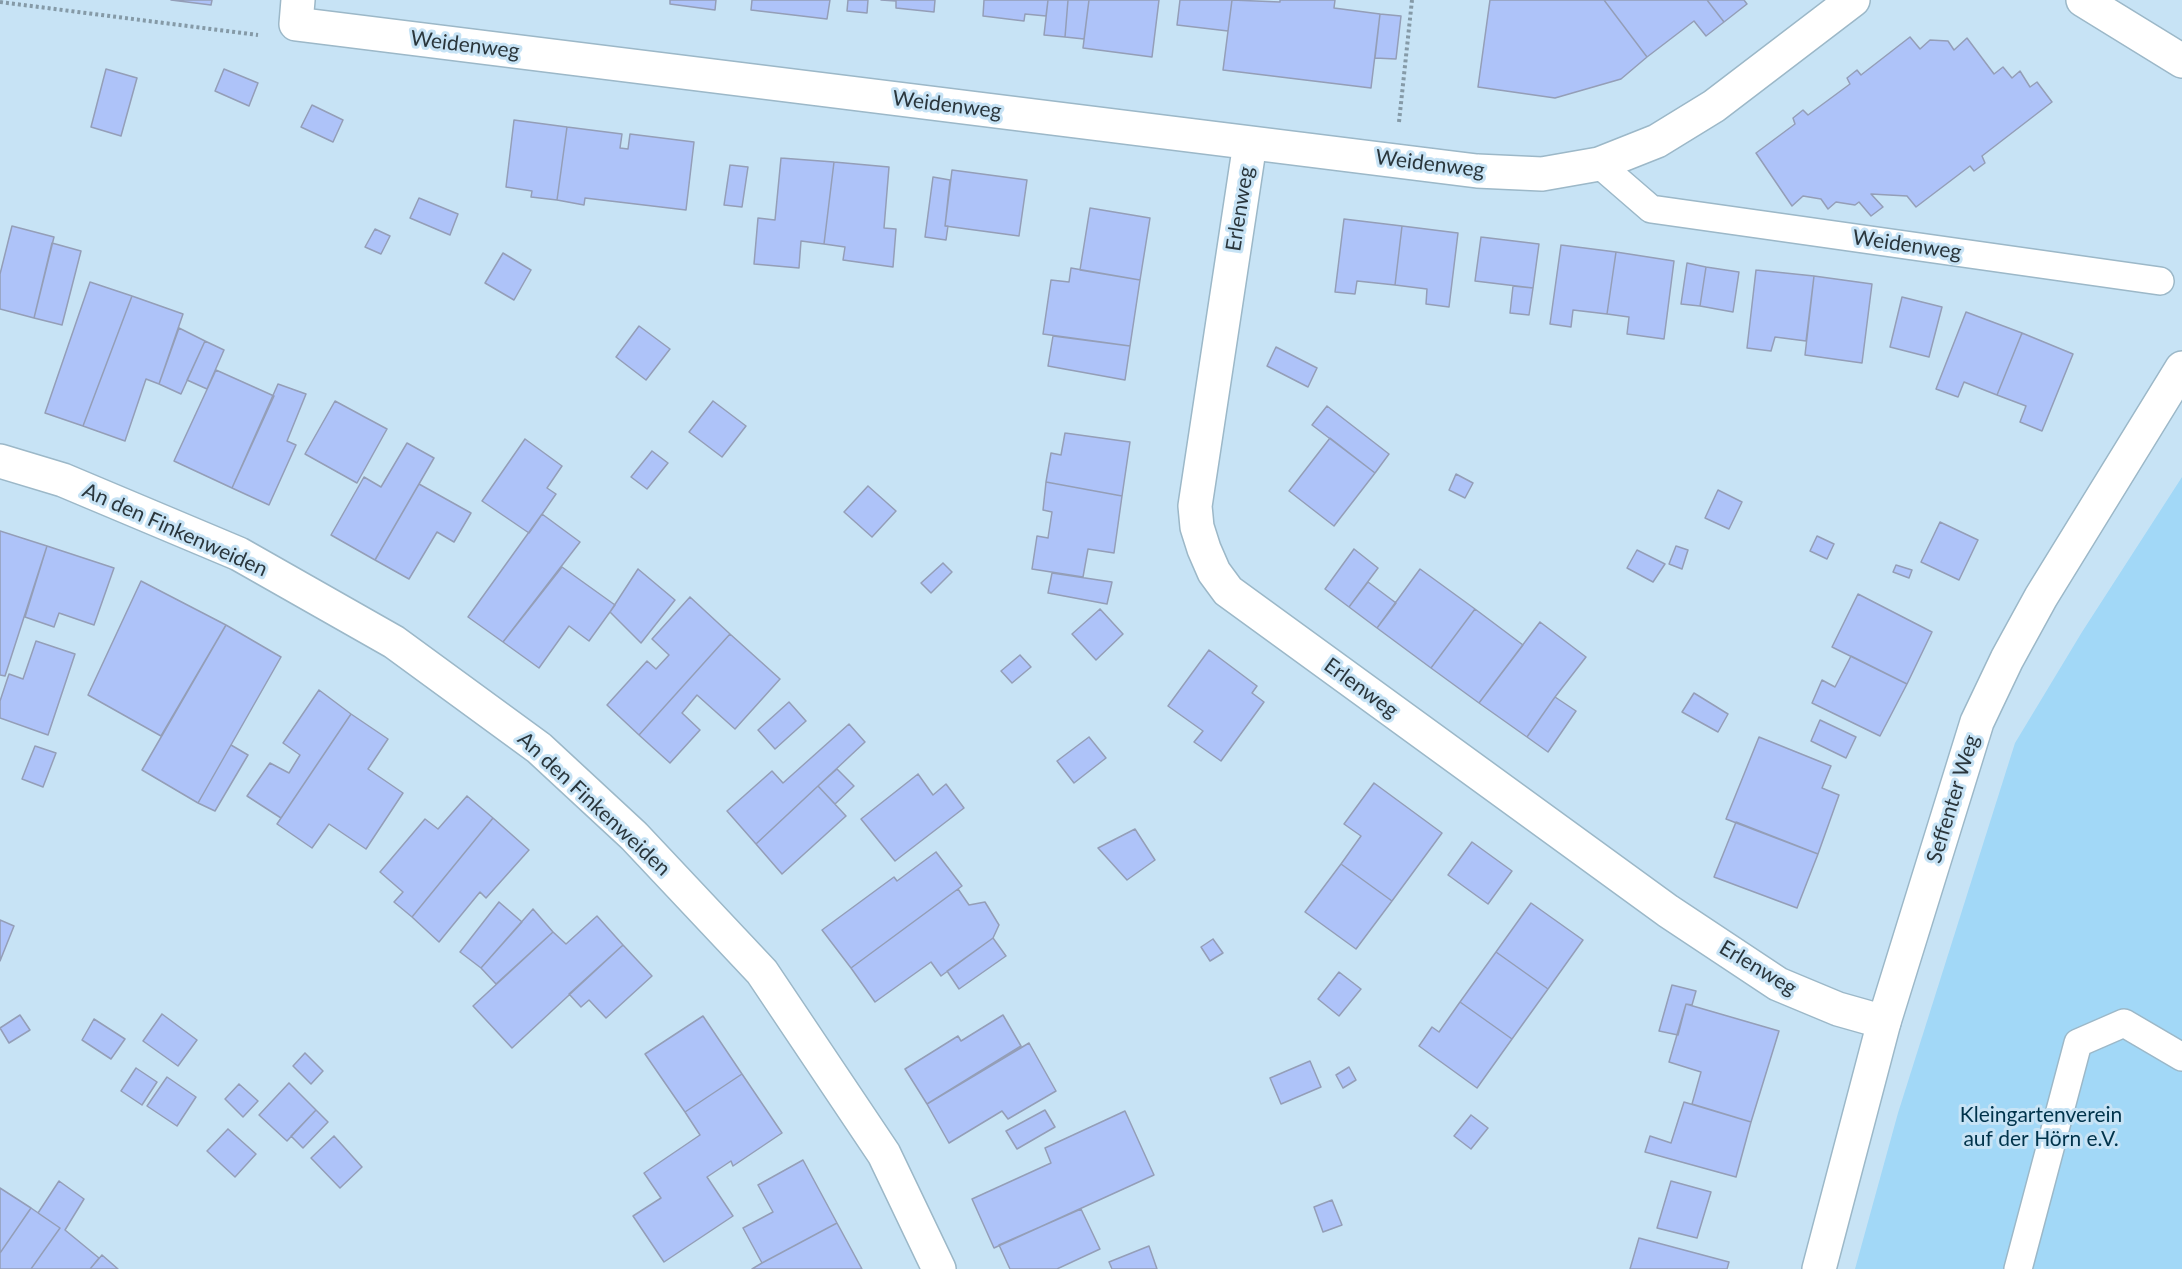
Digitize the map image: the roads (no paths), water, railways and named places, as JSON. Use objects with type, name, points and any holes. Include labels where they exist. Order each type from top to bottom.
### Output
[{"type":"street","name":"Weidenweg","points":[[297,12],[1250,143],[1477,171],[1542,174],[1599,164],[1657,141],[1714,106],[1853,0]]},
{"type":"street","points":[[2083,0],[2182,61]]},
{"type":"street","name":"Erlenweg","points":[[1250,143],[1195,506],[1197,527],[1214,572],[1228,591],[1668,911],[1778,984],[1838,1009],[1884,1022]]},
{"type":"street","name":"Seffenter Weg","points":[[1819,1269],[1884,1022],[1977,722],[2007,658],[2046,588],[2182,368]]},
{"type":"street","name":"An den Finkenweiden","points":[[0,461],[63,480],[239,554],[394,642],[538,748],[634,836],[762,972],[884,1154],[939,1269]]},
{"type":"lane","name":"Weidenweg","points":[[1599,164],[1651,209],[2160,281]]},
{"type":"lane","points":[[2018,1269],[2078,1043],[2124,1023],[2182,1057]]},
{"type":"park label","name":"Kleingartenverein auf der Hörn e.V.","points":[[2041,1127]]}]
